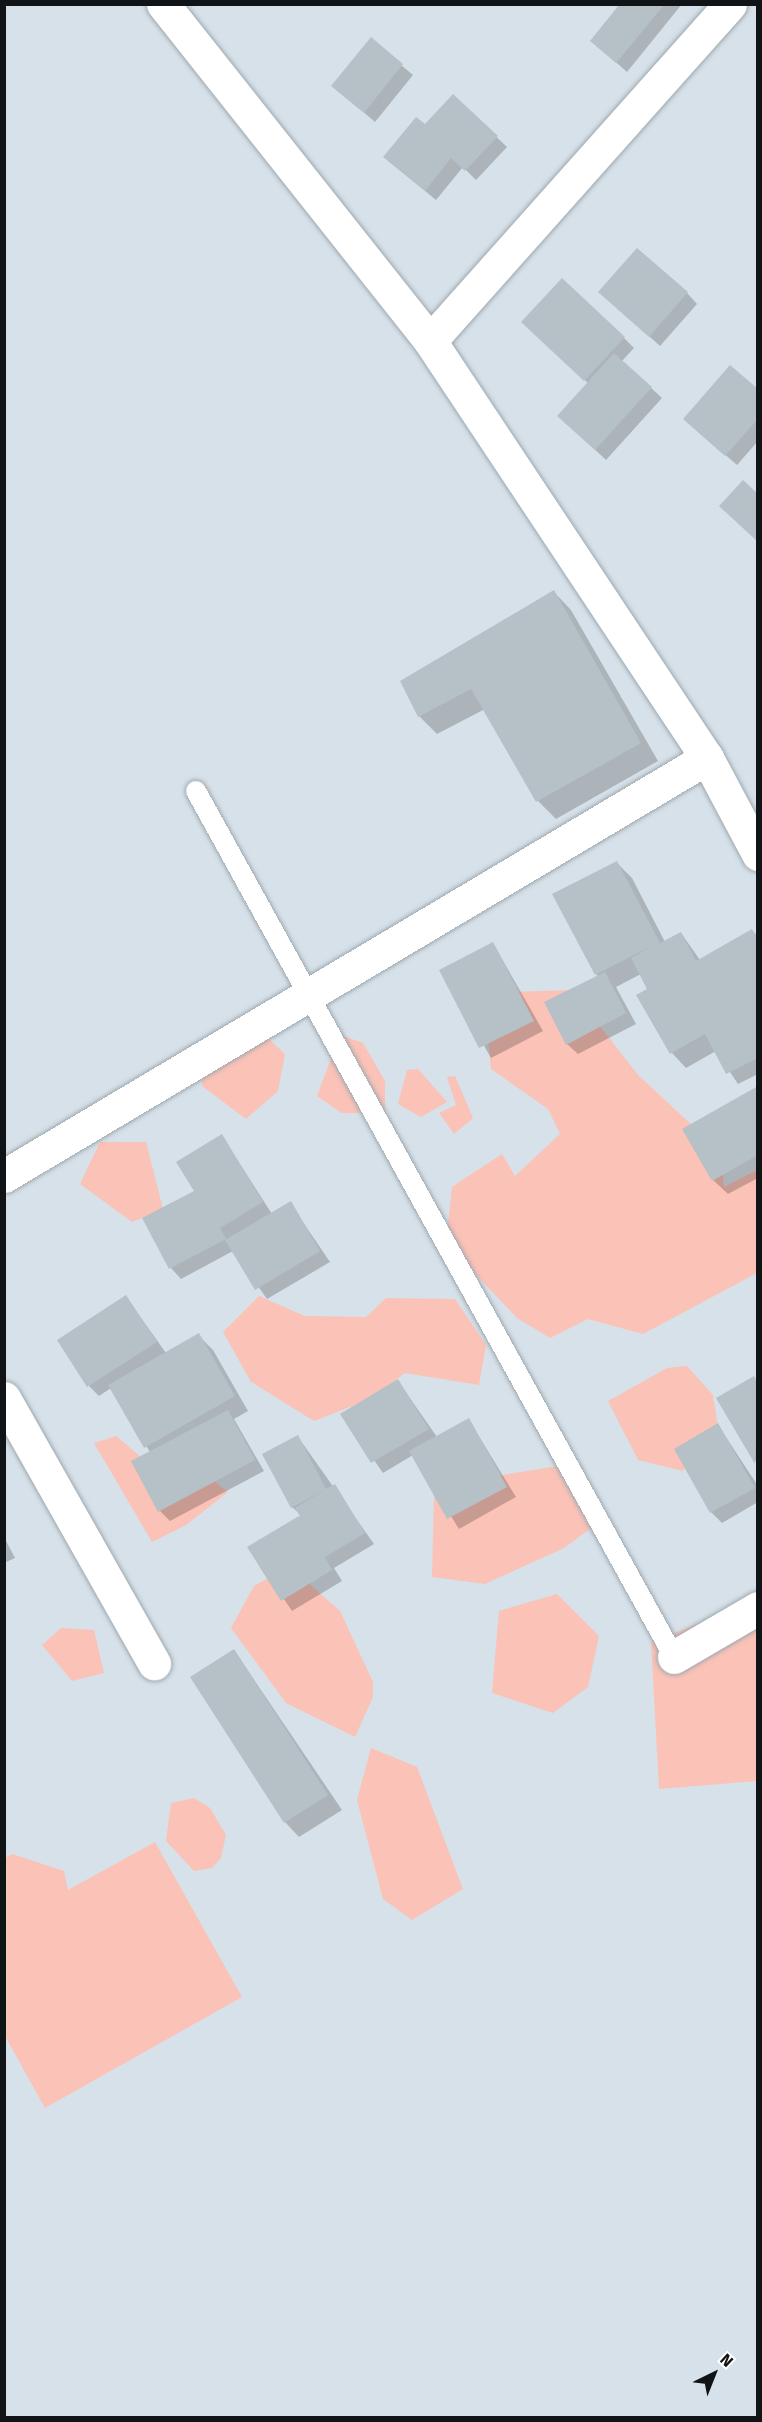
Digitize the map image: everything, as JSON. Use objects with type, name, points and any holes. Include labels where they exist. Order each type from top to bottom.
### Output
[{"type":"street","points":[[163,4],[430,342],[707,758],[749,815],[758,854]]},
{"type":"street","points":[[430,342],[730,4]]},
{"type":"street","points":[[4,1176],[707,758]]},
{"type":"street","points":[[4,1398],[154,1663]]},
{"type":"street","points":[[674,1657],[758,1608]]},
{"type":"lane","points":[[196,791],[674,1657]]},
{"type":"shaded area","points":[[572,990],[638,1075],[721,1152],[724,1187],[757,1170],[757,1273],[643,1334],[588,1319],[550,1338],[517,1318],[446,1243],[452,1187],[502,1154],[515,1176],[560,1134],[548,1109],[491,1069],[486,1019],[512,992]]},
{"type":"shaded area","points":[[246,1018],[285,1054],[278,1091],[246,1119],[202,1086],[203,1048]]},
{"type":"shaded area","points":[[340,1035],[363,1043],[385,1081],[385,1113],[342,1113],[317,1096]]},
{"type":"shaded area","points":[[418,1069],[447,1102],[421,1117],[398,1104],[407,1070]]},
{"type":"shaded area","points":[[455,1076],[473,1118],[454,1134],[439,1113],[456,1105],[447,1077]]},
{"type":"shaded area","points":[[100,1142],[146,1142],[163,1209],[132,1222],[80,1184]]},
{"type":"shaded area","points":[[259,1296],[305,1316],[366,1317],[386,1298],[455,1299],[486,1345],[479,1385],[405,1373],[370,1399],[314,1421],[251,1382],[223,1332]]},
{"type":"shaded area","points":[[687,1366],[713,1395],[719,1434],[699,1447],[683,1471],[638,1460],[608,1401],[667,1368]]},
{"type":"shaded area","points":[[116,1436],[161,1474],[199,1469],[228,1492],[186,1525],[152,1542],[94,1443]]},
{"type":"shaded area","points":[[577,1463],[598,1523],[564,1548],[485,1584],[432,1577],[434,1497],[490,1477]]},
{"type":"shaded area","points":[[289,1566],[340,1611],[373,1682],[373,1697],[355,1737],[286,1703],[231,1628],[254,1586]]},
{"type":"shaded area","points":[[557,1594],[599,1636],[588,1687],[553,1713],[492,1693],[499,1611]]},
{"type":"shaded area","points":[[757,1600],[757,1781],[659,1789],[651,1642]]},
{"type":"shaded area","points":[[61,1628],[94,1630],[104,1673],[72,1681],[42,1645]]},
{"type":"shaded area","points":[[371,1748],[417,1767],[463,1889],[412,1920],[383,1899],[357,1800]]},
{"type":"shaded area","points":[[194,1798],[210,1808],[226,1835],[221,1858],[212,1868],[194,1871],[166,1841],[171,1803]]},
{"type":"shaded area","points":[[155,1842],[242,1997],[45,2108],[5,2036],[5,1858],[12,1854],[64,1871],[68,1890]]},
{"type":"building","points":[[619,5],[664,5],[616,63],[590,41]]},
{"type":"building","points":[[371,37],[403,64],[364,113],[331,86]]},
{"type":"building","points":[[453,94],[498,136],[465,171],[451,158],[425,191],[383,157],[416,117],[425,124]]},
{"type":"building","points":[[637,248],[688,292],[649,337],[598,292]]},
{"type":"building","points":[[562,278],[625,337],[584,381],[521,322]]},
{"type":"building","points":[[614,353],[652,387],[595,450],[557,416]]},
{"type":"building","points":[[730,365],[758,389],[758,419],[725,456],[683,419]]},
{"type":"building","points":[[743,480],[758,494],[758,542],[719,506]]},
{"type":"building","points":[[554,590],[641,743],[536,802],[471,689],[418,717],[400,681]]},
{"type":"building","points":[[617,861],[660,943],[681,932],[696,961],[752,929],[758,939],[758,1058],[726,1074],[705,1034],[670,1054],[636,995],[647,989],[631,958],[653,945],[595,975],[552,894]]},
{"type":"building","points":[[493,942],[534,1021],[479,1048],[439,970]]},
{"type":"building","points":[[605,972],[626,1013],[566,1045],[544,1002]]},
{"type":"building","points":[[758,1086],[758,1155],[712,1181],[682,1129]]},
{"type":"building","points":[[222,1134],[263,1202],[220,1228],[226,1239],[169,1269],[142,1218],[194,1191],[176,1162]]},
{"type":"building","points":[[291,1201],[320,1251],[255,1290],[225,1240]]},
{"type":"building","points":[[126,1295],[157,1342],[87,1387],[57,1340]]},
{"type":"building","points":[[199,1333],[235,1396],[144,1448],[108,1385]]},
{"type":"building","points":[[754,1376],[758,1383],[755,1464],[716,1398]]},
{"type":"building","points":[[398,1379],[429,1429],[371,1463],[340,1414]]},
{"type":"building","points":[[228,1410],[255,1460],[158,1512],[131,1461]]},
{"type":"building","points":[[469,1418],[507,1487],[447,1519],[409,1451]]},
{"type":"building","points":[[718,1423],[755,1488],[710,1513],[674,1449]]},
{"type":"building","points":[[298,1435],[326,1489],[335,1484],[365,1533],[325,1557],[332,1570],[281,1601],[247,1547],[299,1516],[303,1521],[295,1508],[323,1491],[291,1508],[262,1454]]},
{"type":"building","points":[[234,1649],[328,1795],[284,1823],[190,1677]]}]
